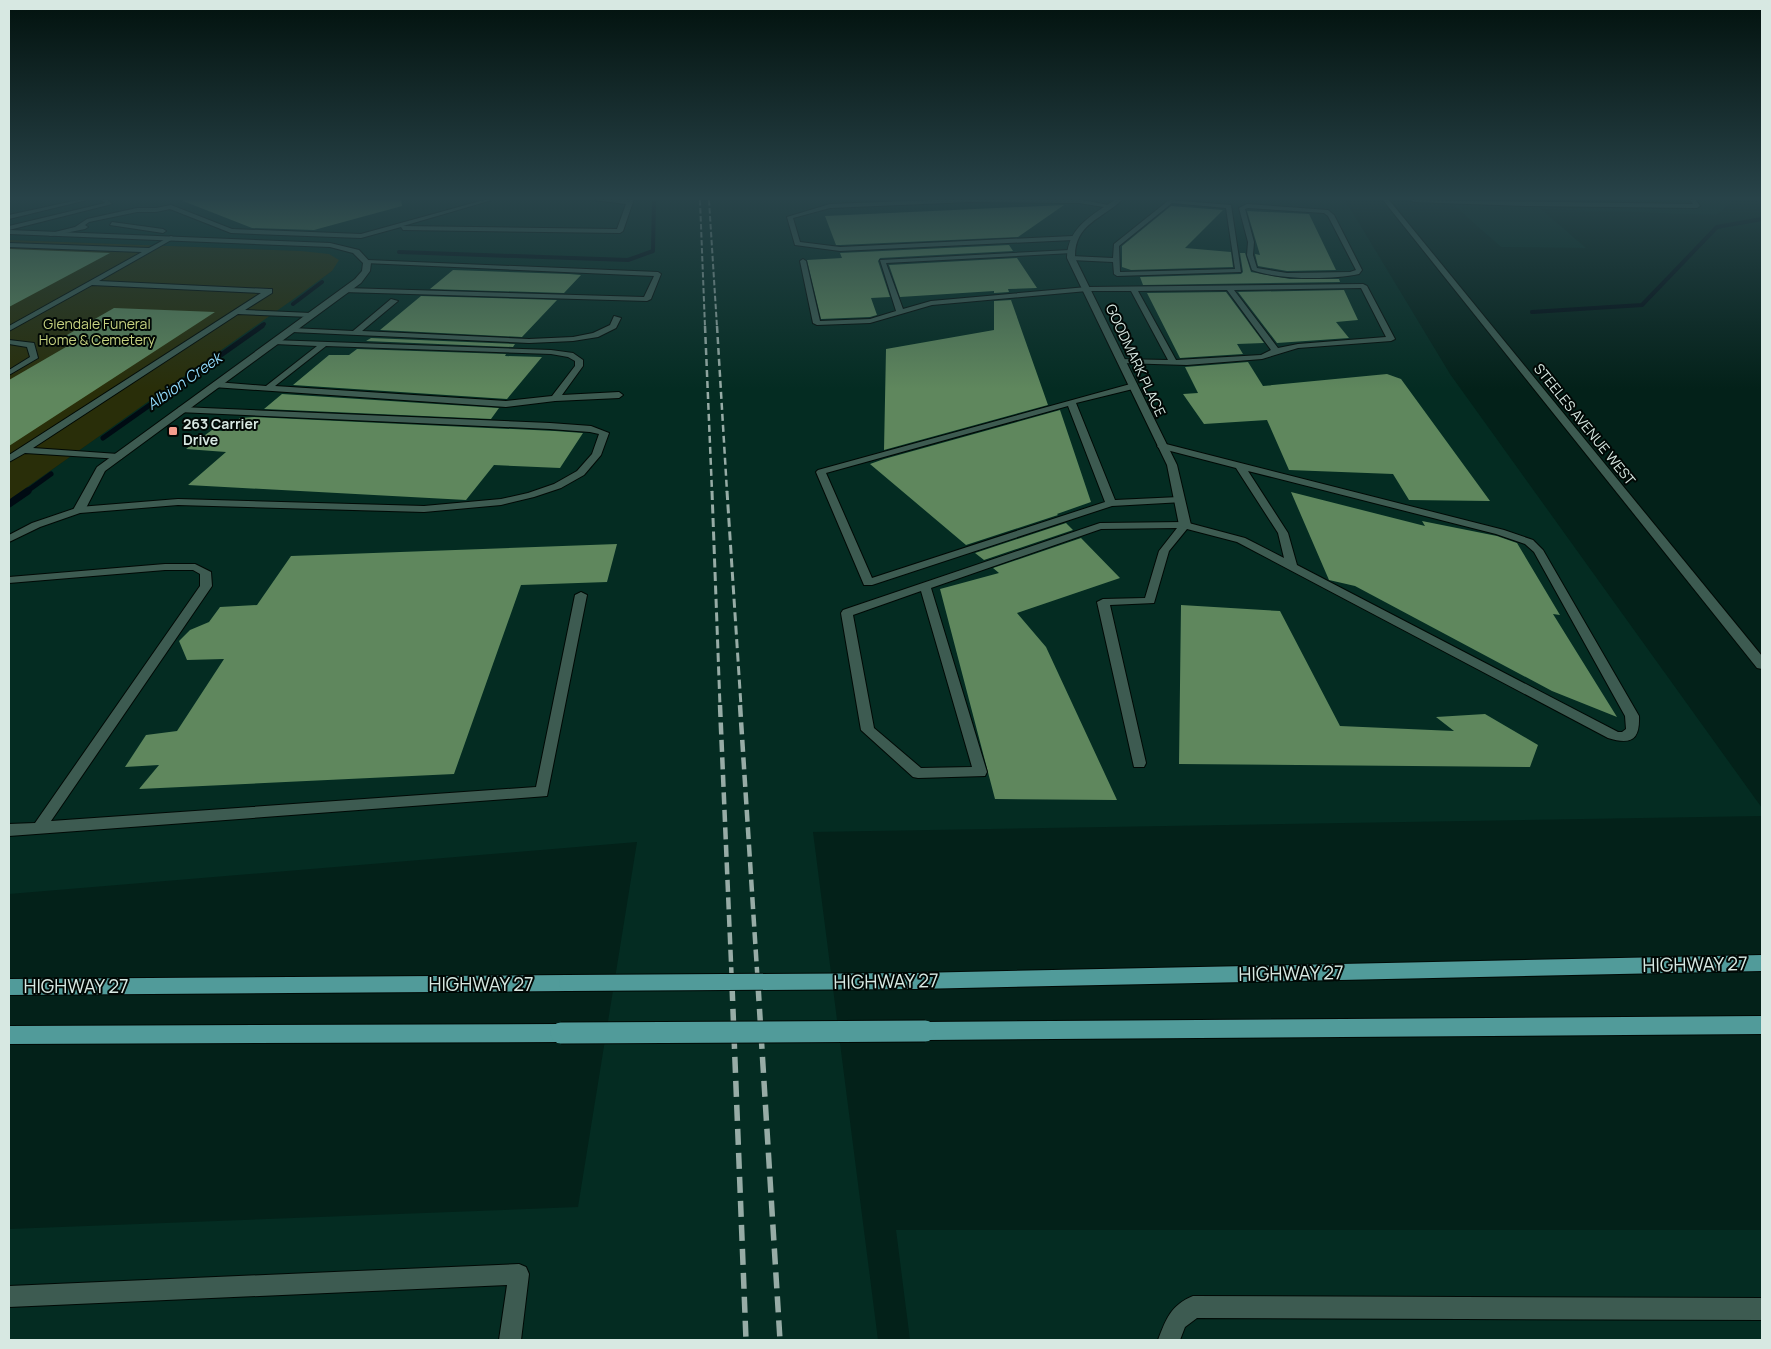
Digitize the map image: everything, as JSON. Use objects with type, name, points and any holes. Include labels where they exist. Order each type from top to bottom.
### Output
[{"type":"main road","name":"STEELES AVENUE WEST","points":[[1437,263],[1762,665]]},
{"type":"main road","name":"HIGHWAY 27","points":[[9,987],[916,981],[1762,963]]},
{"type":"main road","points":[[9,1035],[1762,1026]]},
{"type":"street","points":[[79,510],[101,469],[358,281],[366,271],[367,263]]},
{"type":"street","name":"GOODMARK PLACE","points":[[1074,263],[1172,465],[1185,525]]},
{"type":"lane","points":[[9,329],[126,263]]},
{"type":"lane","points":[[346,290],[647,299],[658,274],[390,263]]},
{"type":"lane","points":[[802,263],[817,324],[870,321],[931,303],[1087,289],[1363,286],[1391,339],[1298,346],[1276,351],[1262,357],[1173,362],[1121,361]]},
{"type":"lane","points":[[883,263],[900,312]]},
{"type":"lane","points":[[1117,263],[1117,274],[1239,272],[1238,263]]},
{"type":"lane","points":[[1252,263],[1254,269],[1267,273],[1301,275],[1357,273],[1359,270],[1355,263]]},
{"type":"lane","points":[[9,459],[269,291],[90,283]]},
{"type":"lane","points":[[1133,288],[1173,362]]},
{"type":"lane","points":[[1230,288],[1276,351]]},
{"type":"lane","points":[[355,333],[394,301]]},
{"type":"lane","points":[[237,312],[311,315]]},
{"type":"lane","points":[[292,330],[529,341],[573,339],[595,335],[613,326],[618,318]]},
{"type":"lane","points":[[9,342],[31,345],[34,358],[9,373]]},
{"type":"lane","points":[[275,342],[552,352],[570,355],[579,360],[579,366],[555,398]]},
{"type":"lane","points":[[268,388],[324,344]]},
{"type":"lane","points":[[216,385],[506,404],[555,398],[619,395]]},
{"type":"lane","points":[[1134,386],[821,472],[868,583],[1111,503],[1180,500]]},
{"type":"lane","points":[[1071,402],[1111,503]]},
{"type":"lane","points":[[9,539],[36,525],[79,510],[178,502],[424,510],[473,506],[527,496],[558,485],[576,476],[591,463],[603,446],[604,433],[591,429],[550,426],[182,410]]},
{"type":"lane","points":[[925,586],[980,772],[918,773],[868,730],[847,613],[925,586],[1100,526],[1185,525],[1241,540],[1613,735],[1622,738],[1628,736],[1633,730],[1632,716],[1534,546],[1519,538],[1500,532],[1162,446]]},
{"type":"lane","points":[[23,450],[118,457]]},
{"type":"lane","points":[[1240,466],[1283,533],[1292,566]]},
{"type":"lane","points":[[1139,763],[1103,602],[1150,600],[1164,551],[1185,525]]},
{"type":"lane","points":[[9,580],[165,567],[195,567],[205,572],[206,586],[39,828]]},
{"type":"lane","points":[[9,830],[542,792],[581,596]]},
{"type":"lane","points":[[9,1297],[519,1274],[510,1340]]},
{"type":"lane","points":[[1168,1340],[1177,1320],[1193,1307],[1762,1309]]},
{"type":"shaded area","points":[[320,263],[1383,263],[1450,374],[1762,808],[1762,816],[813,832],[878,1340],[9,1340],[9,1229],[578,1207],[637,842],[9,894],[9,500],[332,271]]},
{"type":"shaded area","points":[[896,1230],[1762,1230],[1762,1340],[910,1340]]},
{"type":"green space","name":"Glendale Funeral Home & Cemetery","points":[[9,263],[337,263],[332,271],[295,298],[9,500]]},
{"type":"building","points":[[9,263],[91,263],[9,307]]},
{"type":"building","points":[[808,263],[879,263],[890,297],[871,298],[877,315],[821,319]]},
{"type":"building","points":[[1020,263],[1037,288],[1008,289],[1009,292],[994,293],[994,291],[900,297],[889,265]]},
{"type":"building","points":[[1122,263],[1232,263],[1233,267],[1131,270],[1122,267]]},
{"type":"building","points":[[1242,263],[1248,263],[1251,272],[1290,279],[1339,279],[1340,282],[1143,285],[1140,277],[1241,274],[1243,272]]},
{"type":"building","points":[[1257,263],[1333,263],[1336,270],[1287,271],[1258,266]]},
{"type":"building","points":[[453,270],[581,275],[564,293],[430,289]]},
{"type":"building","points":[[1344,290],[1358,320],[1336,322],[1349,338],[1277,343],[1238,292]]},
{"type":"building","points":[[1226,292],[1264,343],[1237,344],[1243,354],[1180,358],[1147,293]]},
{"type":"building","points":[[421,296],[557,300],[522,337],[380,330]]},
{"type":"building","points":[[1011,300],[1048,405],[884,450],[886,349],[994,330],[994,301]]},
{"type":"building","points":[[114,308],[215,312],[9,446],[9,380],[78,340],[60,339]]},
{"type":"building","points":[[371,338],[515,344],[513,347],[366,341]]},
{"type":"building","points":[[357,349],[542,357],[507,399],[293,385],[329,355],[349,355]]},
{"type":"building","points":[[1248,362],[1263,386],[1387,374],[1401,379],[1490,501],[1409,500],[1393,474],[1289,470],[1267,420],[1204,424],[1183,394],[1198,393],[1185,367]]},
{"type":"building","points":[[282,394],[499,408],[491,419],[264,409]]},
{"type":"building","points":[[1060,410],[1091,502],[1058,515],[966,545],[870,464],[884,459]]},
{"type":"building","points":[[254,417],[583,433],[560,468],[494,465],[466,500],[188,485],[226,452],[186,449],[212,430],[223,431],[240,418]]},
{"type":"building","points":[[1291,492],[1425,526],[1422,521],[1497,536],[1517,543],[1560,615],[1553,614],[1617,717],[1552,691],[1355,586],[1329,580]]},
{"type":"building","points":[[1066,523],[1073,530],[984,560],[975,553]]},
{"type":"building","points":[[1081,538],[1120,578],[1017,613],[1046,647],[1117,800],[995,799],[940,589],[999,573],[993,568]]},
{"type":"building","points":[[617,544],[607,582],[521,585],[454,774],[139,789],[159,765],[125,767],[146,735],[177,731],[224,659],[187,660],[179,641],[190,630],[209,622],[220,607],[257,605],[291,556]]},
{"type":"building","points":[[1181,605],[1280,611],[1340,726],[1454,731],[1436,717],[1485,714],[1538,745],[1530,767],[1179,764]]},
{"type":"waterway","points":[[1532,312],[1642,305],[1682,263]]},
{"type":"waterway","name":"Albion Creek","points":[[293,304],[322,282]]},
{"type":"waterway","name":"Albion Creek","points":[[260,327],[264,324]]},
{"type":"waterway","name":"Albion Creek","points":[[103,438],[262,326]]},
{"type":"waterway","name":"Albion Creek","points":[[26,492],[51,474]]},
{"type":"waterway","name":"Albion Creek","points":[[9,504],[28,491]]},
{"type":"railway","points":[[702,263],[705,327]]},
{"type":"railway","points":[[713,263],[717,327]]},
{"type":"railway","points":[[705,326],[712,492]]},
{"type":"railway","points":[[717,326],[727,492]]},
{"type":"railway","points":[[712,491],[720,706]]},
{"type":"railway","points":[[727,491],[741,706]]},
{"type":"railway","points":[[720,705],[732,986]]},
{"type":"railway","points":[[740,705],[758,986]]},
{"type":"railway","points":[[732,985],[746,1340]]},
{"type":"railway","points":[[758,985],[780,1340]]},
{"type":"place","name":"263 Carrier Drive","points":[[173,431]]}]
